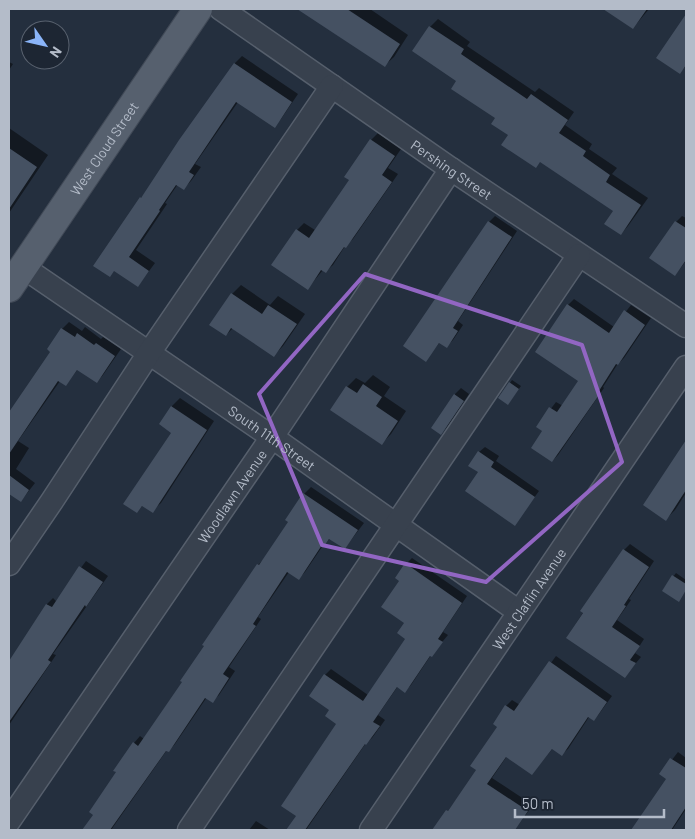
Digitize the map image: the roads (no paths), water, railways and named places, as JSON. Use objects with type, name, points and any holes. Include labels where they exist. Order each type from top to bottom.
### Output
[{"type":"main road","name":"West Cloud Street","points":[[16,277],[198,9]]},
{"type":"street","name":"Pershing Street","points":[[221,9],[451,169],[686,326]]},
{"type":"street","points":[[9,564],[149,354],[332,86]]},
{"type":"street","name":"Woodlawn Avenue","points":[[9,821],[272,437],[451,169]]},
{"type":"street","points":[[189,830],[579,254]]},
{"type":"street","name":"South 11th Street","points":[[16,277],[149,354],[272,437],[519,612]]},
{"type":"street","name":"West Claflin Avenue","points":[[371,830],[686,367]]}]
